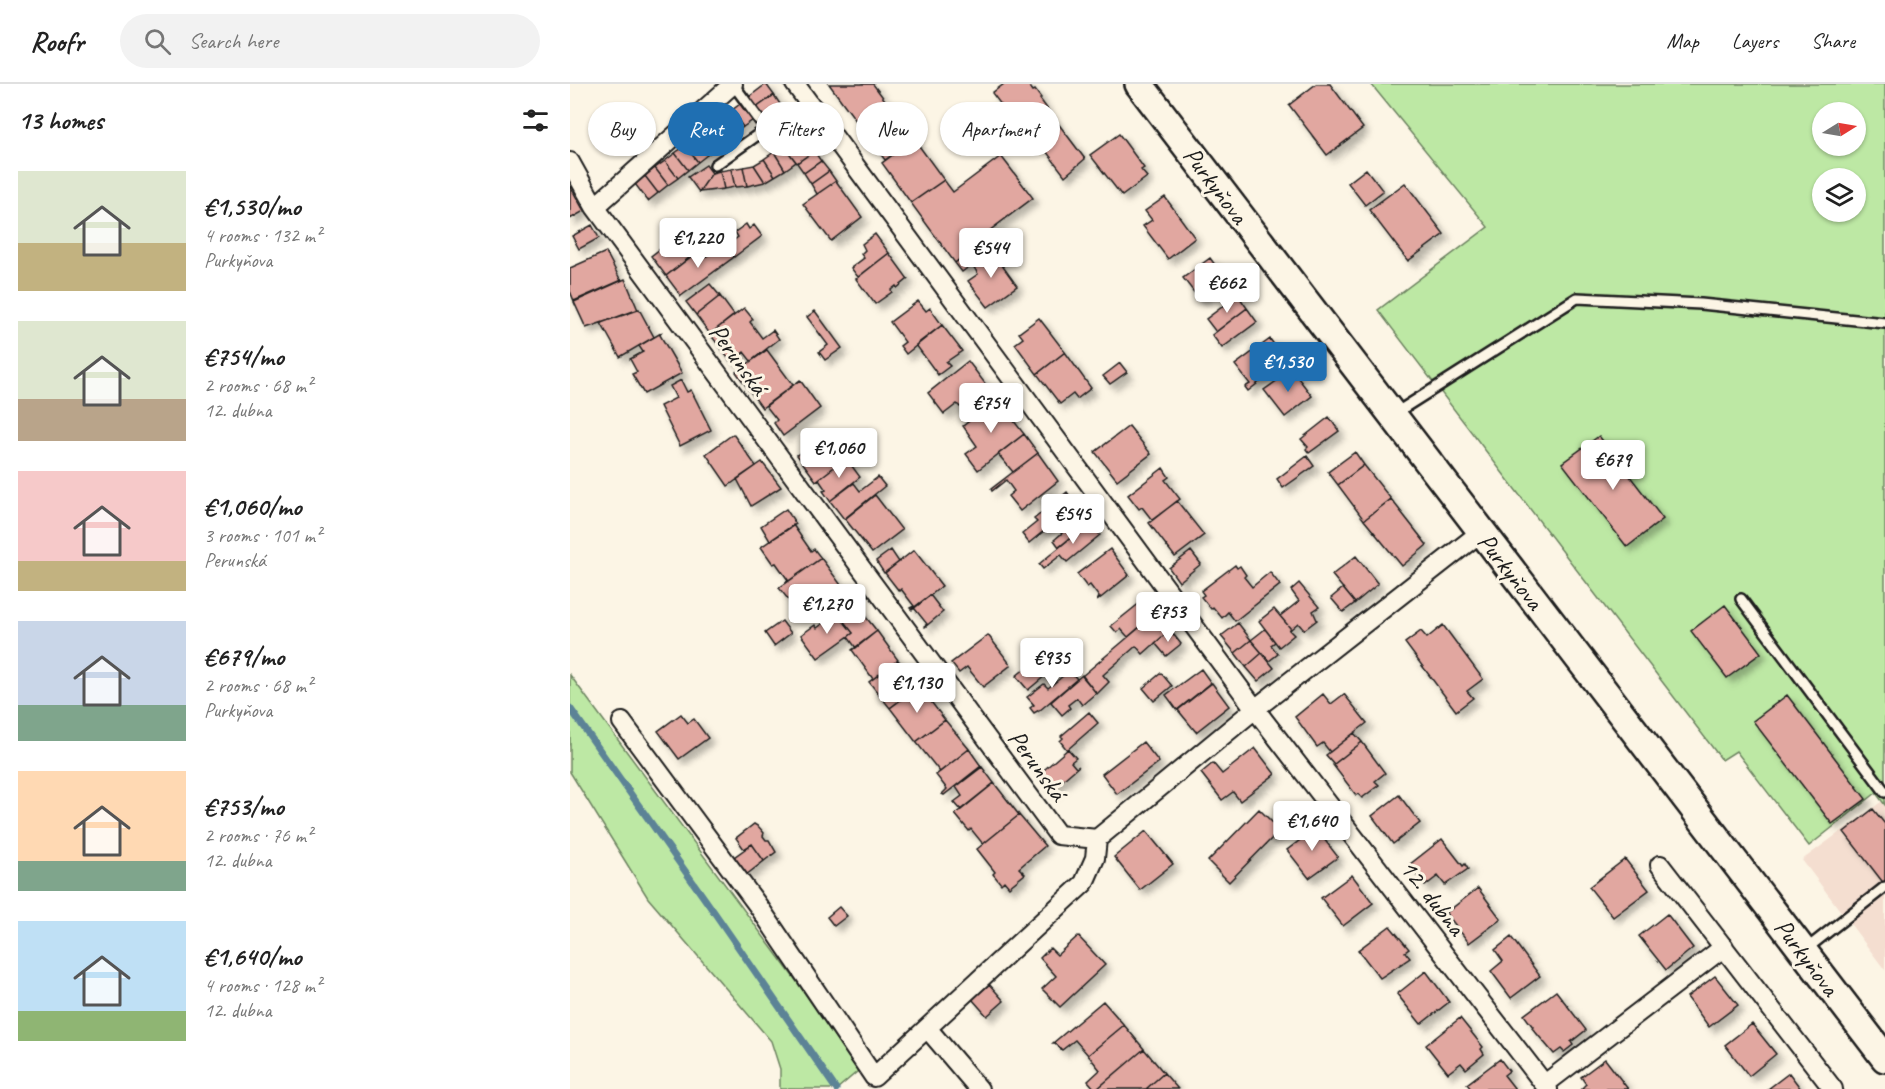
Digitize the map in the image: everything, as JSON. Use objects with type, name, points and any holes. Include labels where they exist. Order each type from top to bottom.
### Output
[{"type":"street","points":[[596,207],[733,84]]},
{"type":"street","name":"12. dubna","points":[[795,84],[1255,709],[1547,1087]]},
{"type":"street","name":"Purkyňova","points":[[1139,84],[1885,1058]]},
{"type":"street","name":"Perunská","points":[[570,162],[596,207],[1058,835],[1097,839]]},
{"type":"street","points":[[622,722],[759,906],[874,1077],[1084,883],[1095,858],[1097,839],[1255,709],[1481,532]]},
{"type":"street","points":[[1660,865],[1833,1089]]},
{"type":"street","points":[[1547,1087],[1724,947]]},
{"type":"street","points":[[927,1028],[979,1089]]},
{"type":"lane","points":[[715,165],[766,129],[733,84]]},
{"type":"lane","points":[[1391,415],[1577,298],[1701,304],[1885,324]]},
{"type":"lane","points":[[1741,600],[1885,792]]},
{"type":"lane","points":[[1803,951],[1885,887]]},
{"type":"shaded area","points":[[1885,799],[1885,970],[1802,860]]},
{"type":"green space","points":[[1371,84],[1885,84],[1885,805],[1876,793],[1809,846],[1736,751],[1722,760],[1378,310],[1488,227]]},
{"type":"green space","points":[[570,675],[797,982],[858,1071],[837,1089],[780,1089],[780,1069],[771,1041],[648,898],[570,772]]},
{"type":"building","points":[[766,84],[774,95],[764,102],[756,102],[756,108],[749,97]]},
{"type":"building","points":[[829,84],[873,84],[886,102],[856,102],[856,121]]},
{"type":"building","points":[[1004,84],[1028,84],[1042,102],[999,102],[992,93]]},
{"type":"building","points":[[1316,84],[1330,84],[1363,128],[1327,155],[1289,105]]},
{"type":"building","points":[[774,95],[779,102],[764,102]]},
{"type":"building","points":[[744,109],[753,120],[744,126]]},
{"type":"building","points":[[1060,126],[1085,159],[1065,176],[1050,156],[1060,156]]},
{"type":"building","points":[[1119,134],[1144,168],[1141,170],[1147,177],[1122,196],[1090,155]]},
{"type":"building","points":[[671,156],[677,156],[688,170],[678,178],[665,161]]},
{"type":"building","points":[[677,156],[693,156],[698,162],[688,170]]},
{"type":"building","points":[[693,156],[706,156],[698,162]]},
{"type":"building","points":[[768,156],[776,156],[785,170],[775,176],[764,159]]},
{"type":"building","points":[[776,156],[792,156],[796,162],[785,170]]},
{"type":"building","points":[[792,156],[807,156],[797,163]]},
{"type":"building","points":[[807,156],[818,156],[821,161],[804,173],[797,163]]},
{"type":"building","points":[[891,156],[926,156],[944,180],[911,203],[882,163]]},
{"type":"building","points":[[1001,156],[1033,198],[985,234],[987,238],[955,263],[911,203],[944,180],[953,192]]},
{"type":"building","points":[[764,159],[775,176],[765,182],[754,165]]},
{"type":"building","points":[[665,161],[678,178],[668,185],[655,168]]},
{"type":"building","points":[[821,161],[829,171],[811,184],[804,173]]},
{"type":"building","points":[[706,165],[712,173],[699,192],[688,177]]},
{"type":"building","points":[[754,165],[765,182],[747,186],[743,167]]},
{"type":"building","points":[[743,167],[747,186],[735,187],[731,169]]},
{"type":"building","points":[[655,168],[668,185],[658,193],[645,176]]},
{"type":"building","points":[[731,169],[735,187],[724,189],[720,171]]},
{"type":"building","points":[[1366,169],[1383,191],[1365,205],[1348,183]]},
{"type":"building","points":[[720,171],[724,189],[699,192],[712,173]]},
{"type":"building","points":[[829,171],[836,181],[817,194],[811,184]]},
{"type":"building","points":[[645,176],[658,193],[648,201],[635,184]]},
{"type":"building","points":[[836,181],[862,217],[831,241],[803,204]]},
{"type":"building","points":[[1405,183],[1444,234],[1408,261],[1369,210]]},
{"type":"building","points":[[570,186],[584,211],[570,219]]},
{"type":"building","points":[[1165,197],[1195,238],[1168,259],[1143,226],[1152,220],[1145,211]]},
{"type":"building","points":[[746,224],[749,229],[754,225],[762,236],[734,257],[726,246],[738,237],[735,232]]},
{"type":"building","points":[[592,225],[599,238],[579,249],[572,236]]},
{"type":"building","points":[[875,234],[889,253],[858,277],[851,268],[864,258],[861,254],[865,250],[862,244]]},
{"type":"building","points":[[678,235],[693,255],[666,276],[651,256]]},
{"type":"building","points":[[984,240],[991,250],[962,272],[955,263]]},
{"type":"building","points":[[724,243],[734,257],[681,296],[666,276],[694,254],[700,261]]},
{"type":"building","points":[[991,250],[1017,286],[988,307],[968,281],[978,274],[972,264]]},
{"type":"building","points":[[606,252],[622,280],[574,301],[570,291],[570,268]]},
{"type":"building","points":[[889,253],[908,279],[875,304],[856,279]]},
{"type":"building","points":[[1210,258],[1227,281],[1200,300],[1183,278]]},
{"type":"building","points":[[625,279],[638,310],[586,328],[574,302]]},
{"type":"building","points":[[710,284],[720,296],[696,315],[686,302]]},
{"type":"building","points":[[1238,295],[1247,308],[1216,332],[1206,319]]},
{"type":"building","points":[[720,296],[734,315],[710,334],[696,315]]},
{"type":"building","points":[[918,301],[926,311],[930,308],[942,325],[906,354],[900,346],[905,342],[890,322]]},
{"type":"building","points":[[744,308],[753,319],[750,322],[762,338],[773,330],[779,339],[751,361],[744,352],[731,362],[710,334]]},
{"type":"building","points":[[1247,308],[1257,322],[1222,348],[1212,335]]},
{"type":"building","points":[[639,309],[654,337],[620,357],[601,323]]},
{"type":"building","points":[[815,311],[842,348],[825,360],[819,352],[828,345],[807,317]]},
{"type":"building","points":[[1039,318],[1065,352],[1037,374],[1015,344],[1023,338],[1019,333]]},
{"type":"building","points":[[942,325],[962,351],[946,362],[950,366],[938,375],[916,345]]},
{"type":"building","points":[[661,333],[660,335],[682,373],[644,394],[632,374],[637,372],[630,359],[643,352],[639,346]]},
{"type":"building","points":[[1270,339],[1286,361],[1248,391],[1245,387],[1250,384],[1235,365]]},
{"type":"building","points":[[767,350],[793,385],[762,408],[736,372]]},
{"type":"building","points":[[1065,352],[1091,388],[1077,399],[1073,394],[1060,404],[1037,374]]},
{"type":"building","points":[[968,361],[987,386],[960,407],[957,404],[944,414],[928,393]]},
{"type":"building","points":[[1120,363],[1127,372],[1110,384],[1103,376]]},
{"type":"building","points":[[1292,370],[1312,396],[1285,417],[1264,390]]},
{"type":"building","points":[[681,380],[687,392],[691,390],[711,430],[680,446],[660,406],[676,398],[670,386]]},
{"type":"building","points":[[800,380],[820,408],[783,436],[774,423],[777,420],[766,406]]},
{"type":"building","points":[[997,399],[1024,434],[978,470],[966,454],[977,446],[963,426]]},
{"type":"building","points":[[1329,417],[1339,431],[1309,453],[1306,449],[1308,447],[1301,439]]},
{"type":"building","points":[[1129,426],[1151,454],[1117,480],[1095,452]]},
{"type":"building","points":[[828,433],[846,458],[816,481],[797,455]]},
{"type":"building","points":[[733,434],[756,466],[728,486],[706,454]]},
{"type":"building","points":[[1024,434],[1038,453],[1013,472],[998,454]]},
{"type":"building","points":[[1599,436],[1663,519],[1627,547],[1562,463]]},
{"type":"building","points":[[1355,452],[1364,465],[1338,485],[1328,472]]},
{"type":"building","points":[[1038,453],[1058,481],[1020,511],[1008,496],[1014,491],[1006,480],[992,491],[991,489]]},
{"type":"building","points":[[1307,456],[1314,466],[1283,488],[1277,479]]},
{"type":"building","points":[[846,458],[860,477],[830,501],[819,480],[816,481]]},
{"type":"building","points":[[762,462],[781,487],[751,506],[737,479]]},
{"type":"building","points":[[1364,465],[1391,499],[1364,520],[1338,485]]},
{"type":"building","points":[[1163,468],[1169,477],[1165,480],[1180,499],[1152,520],[1128,495]]},
{"type":"building","points":[[878,477],[885,486],[844,519],[830,501],[854,483],[860,491]]},
{"type":"building","points":[[1067,492],[1076,505],[1029,543],[1022,534],[1037,522],[1034,519]]},
{"type":"building","points":[[875,495],[902,530],[872,553],[845,519]]},
{"type":"building","points":[[1391,499],[1427,545],[1402,566],[1364,520]]},
{"type":"building","points":[[1177,501],[1204,535],[1175,557],[1149,523]]},
{"type":"building","points":[[786,509],[796,524],[770,541],[761,526]]},
{"type":"building","points":[[1080,509],[1090,522],[1059,547],[1054,540],[1062,533],[1058,527]]},
{"type":"building","points":[[1090,522],[1100,535],[1067,562],[1061,555],[1043,569],[1039,564]]},
{"type":"building","points":[[793,525],[811,551],[814,549],[821,558],[785,584],[788,580],[761,547]]},
{"type":"building","points":[[1110,549],[1129,575],[1097,601],[1099,597],[1077,574]]},
{"type":"building","points":[[891,550],[899,562],[884,573],[876,561]]},
{"type":"building","points":[[914,550],[942,586],[912,610],[910,608],[914,606],[885,573]]},
{"type":"building","points":[[1191,551],[1201,564],[1179,582],[1169,568]]},
{"type":"building","points":[[1356,556],[1378,584],[1355,603],[1332,575]]},
{"type":"building","points":[[821,558],[841,585],[800,614],[779,588]]},
{"type":"building","points":[[1235,565],[1237,568],[1240,566],[1246,575],[1244,577],[1252,587],[1270,572],[1280,585],[1235,621],[1228,612],[1222,618],[1213,607],[1211,609],[1201,597],[1204,595],[1201,591]]},
{"type":"building","points":[[1299,583],[1319,607],[1313,611],[1317,620],[1304,630],[1298,623],[1291,629],[1280,616],[1299,601],[1291,590]]},
{"type":"building","points":[[1343,588],[1355,603],[1343,612],[1331,598]]},
{"type":"building","points":[[930,595],[943,612],[925,627],[927,624],[915,609],[912,609]]},
{"type":"building","points":[[1146,598],[1157,612],[1128,637],[1121,629],[1117,633],[1111,626]]},
{"type":"building","points":[[853,601],[877,631],[856,648],[848,637],[853,633],[837,613]]},
{"type":"building","points":[[1725,605],[1761,653],[1727,678],[1691,631]]},
{"type":"building","points":[[1274,609],[1294,635],[1279,647],[1259,621]]},
{"type":"building","points":[[1158,612],[1171,629],[1143,654],[1136,646],[1103,675],[1109,682],[1097,694],[1082,676]]},
{"type":"building","points":[[837,613],[853,633],[818,658],[801,635],[815,625],[817,628]]},
{"type":"building","points":[[782,621],[791,633],[774,646],[765,633]]},
{"type":"building","points":[[1238,623],[1251,640],[1235,653],[1221,636]]},
{"type":"building","points":[[1443,625],[1483,679],[1467,691],[1473,698],[1456,711],[1405,643],[1421,631],[1427,638]]},
{"type":"building","points":[[1265,629],[1275,642],[1271,645],[1278,654],[1269,661],[1251,640]]},
{"type":"building","points":[[1170,630],[1181,644],[1166,656],[1155,643]]},
{"type":"building","points":[[877,631],[898,660],[873,679],[852,650]]},
{"type":"building","points":[[988,635],[1011,665],[983,687],[967,667],[959,673],[951,663]]},
{"type":"building","points":[[1251,640],[1262,653],[1246,667],[1235,653]]},
{"type":"building","points":[[1047,651],[1058,665],[1028,690],[1016,676]]},
{"type":"building","points":[[1262,653],[1274,668],[1258,681],[1246,667]]},
{"type":"building","points":[[898,660],[919,686],[890,708],[869,682]]},
{"type":"building","points":[[1062,662],[1077,679],[1034,713],[1030,708],[1034,705],[1027,697],[1044,684],[1048,688],[1063,676],[1056,667]]},
{"type":"building","points":[[1201,669],[1211,683],[1177,710],[1166,695]]},
{"type":"building","points":[[1161,673],[1172,686],[1154,701],[1143,688]]},
{"type":"building","points":[[1082,675],[1096,693],[1082,705],[1077,698],[1068,705],[1070,708],[1062,715],[1051,702]]},
{"type":"building","points":[[1212,683],[1229,706],[1196,732],[1178,710]]},
{"type":"building","points":[[919,686],[945,720],[916,742],[890,708]]},
{"type":"building","points":[[1323,694],[1331,704],[1344,694],[1367,723],[1330,752],[1323,743],[1317,747],[1295,717]]},
{"type":"building","points":[[1787,695],[1866,799],[1832,824],[1753,721]]},
{"type":"building","points":[[1089,712],[1098,723],[1067,750],[1060,741],[1063,738],[1061,736]]},
{"type":"building","points":[[681,714],[688,723],[694,719],[708,738],[679,759],[658,731]]},
{"type":"building","points":[[945,720],[969,749],[940,772],[916,742]]},
{"type":"building","points":[[1354,733],[1362,742],[1334,764],[1326,755]]},
{"type":"building","points":[[1143,742],[1159,762],[1117,794],[1102,774]]},
{"type":"building","points":[[1362,742],[1385,773],[1375,781],[1379,785],[1362,798],[1356,795],[1333,765]]},
{"type":"building","points":[[1255,748],[1275,774],[1240,801],[1233,792],[1222,800],[1201,773],[1213,763],[1222,774]]},
{"type":"building","points":[[969,749],[981,766],[944,795],[942,794],[947,789],[936,775]]},
{"type":"building","points":[[1068,749],[1076,758],[1071,762],[1076,768],[1079,766],[1050,791],[1038,775]]},
{"type":"building","points":[[982,767],[994,783],[961,810],[954,802],[962,796],[956,787]]},
{"type":"building","points":[[994,783],[1019,815],[983,844],[955,814]]},
{"type":"building","points":[[1399,795],[1420,823],[1393,844],[1372,816]]},
{"type":"building","points":[[1259,809],[1280,830],[1229,882],[1208,861]]},
{"type":"building","points":[[1873,809],[1885,824],[1885,885],[1844,832]]},
{"type":"building","points":[[1019,815],[1045,846],[1019,868],[1025,874],[1009,887],[1004,881],[1001,884],[993,874],[995,872],[977,849]]},
{"type":"building","points":[[754,824],[764,833],[763,836],[769,840],[776,852],[764,861],[752,844],[744,849],[736,838]]},
{"type":"building","points":[[1314,826],[1338,857],[1309,878],[1287,850]]},
{"type":"building","points":[[1146,831],[1173,864],[1140,890],[1114,857]]},
{"type":"building","points":[[1442,839],[1463,866],[1465,864],[1468,869],[1445,885],[1438,876],[1425,886],[1409,865]]},
{"type":"building","points":[[752,844],[764,861],[746,875],[734,857]]},
{"type":"building","points":[[1625,859],[1649,890],[1613,917],[1589,887]]},
{"type":"building","points":[[1352,875],[1373,903],[1343,926],[1321,898]]},
{"type":"building","points":[[1478,888],[1501,919],[1469,943],[1446,913]]},
{"type":"building","points":[[839,907],[847,916],[834,926],[827,917]]},
{"type":"building","points":[[1667,914],[1693,948],[1666,970],[1639,936]]},
{"type":"building","points":[[1390,926],[1409,949],[1405,952],[1410,958],[1380,978],[1358,950]]},
{"type":"building","points":[[1078,936],[1105,965],[1060,1007],[1042,989],[1056,976],[1040,958],[1050,948],[1057,955]]},
{"type":"building","points":[[1511,937],[1540,976],[1511,998],[1491,971],[1503,961],[1495,950]]},
{"type":"building","points":[[1426,971],[1449,1002],[1421,1024],[1397,994]]},
{"type":"building","points":[[1715,976],[1738,1005],[1709,1027],[1687,997]]},
{"type":"building","points":[[989,984],[1004,1001],[987,1016],[972,999]]},
{"type":"building","points":[[1556,991],[1586,1030],[1571,1042],[1573,1045],[1564,1052],[1561,1049],[1554,1054],[1524,1015]]},
{"type":"building","points":[[1103,1001],[1124,1025],[1088,1055],[1075,1040],[1062,1050],[1053,1043]]},
{"type":"building","points":[[1460,1018],[1483,1047],[1481,1049],[1484,1054],[1466,1069],[1461,1063],[1448,1073],[1426,1045]]},
{"type":"building","points":[[1752,1024],[1776,1054],[1749,1076],[1725,1045]]},
{"type":"building","points":[[1124,1025],[1144,1049],[1095,1089],[1088,1081],[1100,1070],[1088,1055]]},
{"type":"building","points":[[1144,1049],[1164,1073],[1146,1089],[1097,1089]]},
{"type":"building","points":[[1500,1059],[1509,1071],[1504,1075],[1515,1089],[1471,1089],[1467,1084]]},
{"type":"building","points":[[1605,1059],[1628,1089],[1581,1089],[1586,1084],[1581,1077]]},
{"type":"building","points":[[1164,1073],[1178,1089],[1146,1089]]},
{"type":"building","points":[[1789,1073],[1801,1089],[1768,1089]]},
{"type":"waterway","points":[[570,708],[836,1089]]}]
